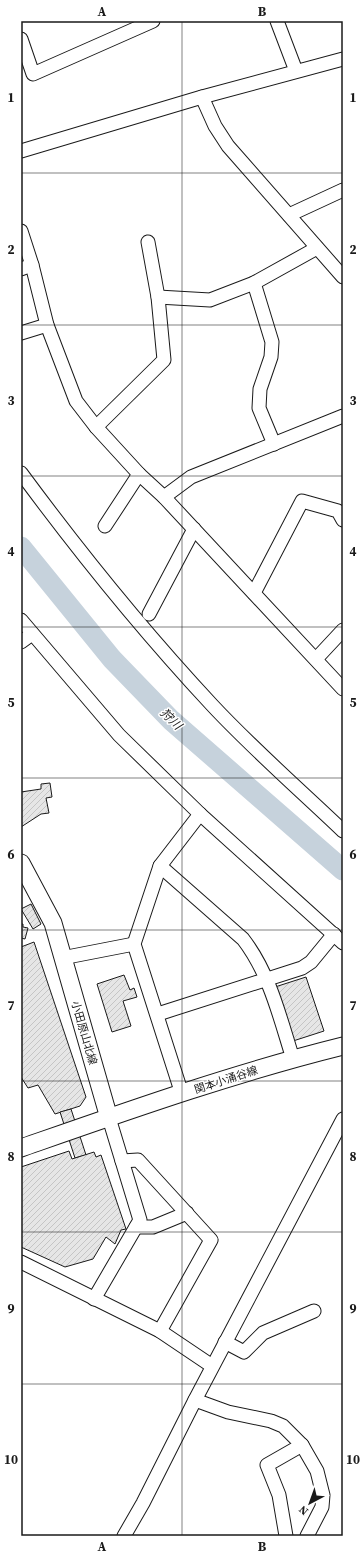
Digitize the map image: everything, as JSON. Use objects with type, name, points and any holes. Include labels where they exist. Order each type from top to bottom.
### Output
[{"type":"main road","name":"小田原山北線","points":[[21,863],[53,923],[109,1118]]},
{"type":"main road","name":"関本小涌谷線","points":[[109,1118],[293,1059],[343,1046]]},
{"type":"main road","points":[[21,1148],[109,1118]]},
{"type":"street","points":[[21,39],[33,74],[153,21]]},
{"type":"street","points":[[277,21],[296,71]]},
{"type":"street","points":[[21,150],[202,96],[343,59]]},
{"type":"street","points":[[202,96],[215,126],[228,146],[343,277]]},
{"type":"street","points":[[289,215],[343,190]]},
{"type":"street","points":[[21,231],[27,267],[76,401],[96,427],[139,474],[164,497],[343,689]]},
{"type":"street","points":[[96,427],[164,360],[158,297],[148,242]]},
{"type":"street","points":[[158,297],[210,300],[254,283],[317,248]]},
{"type":"street","points":[[254,283],[272,342],[271,356],[260,389],[259,408],[274,444]]},
{"type":"street","points":[[21,334],[47,325]]},
{"type":"street","points":[[164,497],[191,477],[343,416]]},
{"type":"street","points":[[21,473],[57,522],[188,679],[263,755],[343,831]]},
{"type":"street","points":[[105,526],[139,474]]},
{"type":"street","points":[[254,593],[302,501],[341,513]]},
{"type":"street","points":[[149,614],[194,529]]},
{"type":"street","points":[[21,620],[119,735],[200,814],[338,939],[302,968],[158,1014]]},
{"type":"street","points":[[316,659],[343,630]]},
{"type":"street","points":[[21,642],[32,634]]},
{"type":"street","points":[[182,1094],[158,1014],[134,944],[160,866],[200,814]]},
{"type":"street","points":[[160,866],[243,939],[252,951],[267,980],[293,1059]]},
{"type":"street","points":[[62,958],[134,944]]},
{"type":"street","points":[[94,1299],[140,1220],[109,1118]]},
{"type":"street","points":[[124,1536],[143,1503],[212,1366],[342,1123]]},
{"type":"street","points":[[122,1161],[138,1160],[211,1240],[160,1331]]},
{"type":"street","points":[[136,1227],[153,1227],[187,1213]]},
{"type":"street","points":[[21,1262],[160,1331],[212,1366]]},
{"type":"street","points":[[225,1342],[244,1352],[263,1334],[314,1311]]},
{"type":"street","points":[[195,1400],[228,1412],[271,1421],[283,1426],[302,1445],[317,1471],[323,1494],[322,1507],[307,1536]]},
{"type":"street","points":[[286,1536],[279,1494],[266,1465],[302,1445]]},
{"type":"building","points":[[50,783],[52,797],[46,798],[49,813],[41,814],[21,827],[21,792],[41,789],[41,784]]},
{"type":"building","points":[[31,904],[41,924],[33,929],[21,909]]},
{"type":"building","points":[[21,924],[23,924],[23,927],[28,928],[25,939],[21,938]]},
{"type":"building","points":[[34,942],[86,1097],[80,1106],[55,1114],[38,1085],[28,1088],[21,1077],[21,947]]},
{"type":"building","points":[[124,975],[130,990],[134,988],[137,997],[123,1001],[131,1026],[112,1032],[97,984]]},
{"type":"building","points":[[306,977],[324,1031],[293,1041],[275,987]]},
{"type":"building","points":[[71,1109],[86,1155],[75,1158],[60,1112]]},
{"type":"building","points":[[69,1151],[72,1159],[94,1152],[96,1157],[101,1155],[126,1229],[121,1230],[115,1244],[106,1237],[93,1259],[65,1267],[21,1247],[21,1167]]},
{"type":"waterway","name":"狩川","points":[[21,547],[112,659],[171,720],[343,870]]}]
